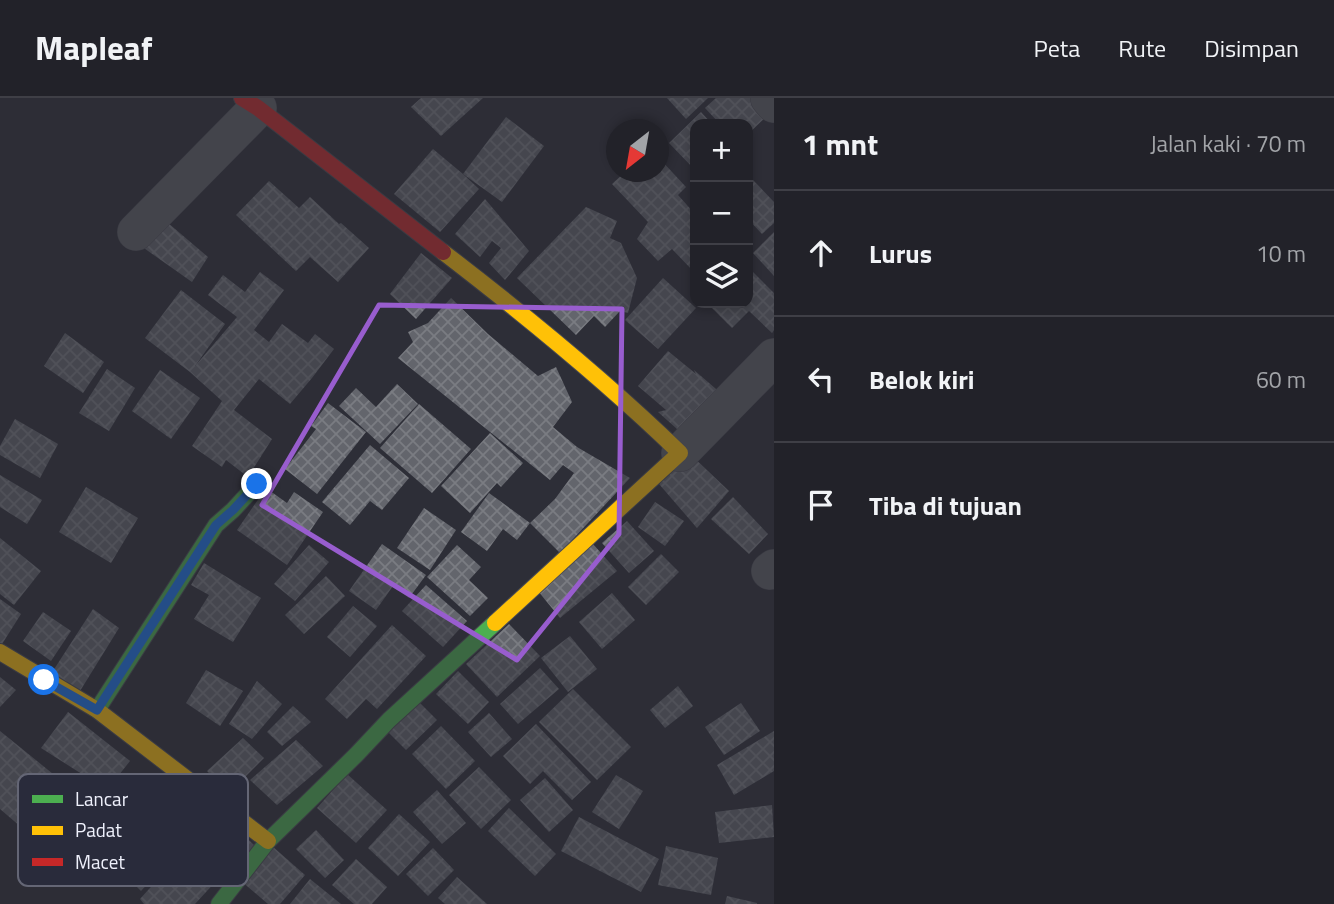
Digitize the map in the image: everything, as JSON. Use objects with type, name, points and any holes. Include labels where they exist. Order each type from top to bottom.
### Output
[{"type":"street","points":[[769,98],[774,104]]},
{"type":"street","points":[[136,232],[250,103],[513,306],[680,453]]},
{"type":"street","points":[[248,867],[268,841],[389,720],[680,453],[774,357]]},
{"type":"street","points":[[97,710],[216,525],[257,484]]},
{"type":"street","points":[[0,652],[97,710],[181,774]]},
{"type":"street","points":[[248,826],[268,841]]},
{"type":"street","points":[[219,904],[233,886]]},
{"type":"highlighted area","points":[[379,305],[622,309],[619,534],[517,660],[262,505]]},
{"type":"building","points":[[421,98],[483,98],[441,136],[411,107]]},
{"type":"building","points":[[667,98],[708,98],[686,119]]},
{"type":"building","points":[[716,98],[755,98],[770,113],[753,129],[753,119],[715,119],[705,108]]},
{"type":"building","points":[[701,112],[707,119],[694,119]]},
{"type":"building","points":[[506,117],[544,146],[502,202],[463,174]]},
{"type":"building","points":[[690,123],[690,165],[669,143]]},
{"type":"building","points":[[433,149],[479,189],[440,232],[394,194]]},
{"type":"building","points":[[669,169],[686,187],[678,195],[690,208],[690,268],[672,249],[658,261],[637,239],[648,222],[612,184],[669,182]]},
{"type":"building","points":[[753,180],[774,202],[774,223],[762,234],[753,224]]},
{"type":"building","points":[[269,181],[299,208],[310,197],[369,248],[338,282],[310,257],[296,271],[236,215]]},
{"type":"building","points":[[485,199],[529,251],[505,280],[489,263],[501,248],[492,241],[480,257],[455,234]]},
{"type":"building","points":[[586,207],[617,221],[610,238],[621,243],[637,278],[628,313],[620,311],[605,327],[594,316],[576,335],[517,278]]},
{"type":"building","points":[[161,217],[208,257],[192,282],[141,246]]},
{"type":"building","points":[[774,232],[774,276],[753,253]]},
{"type":"building","points":[[421,253],[452,278],[416,319],[390,294]]},
{"type":"building","points":[[260,272],[284,290],[254,330],[269,342],[282,324],[308,343],[315,334],[334,349],[290,404],[259,379],[234,410],[272,439],[248,477],[226,460],[222,467],[192,446],[222,401],[190,372],[145,338],[181,290],[225,324],[195,366],[237,317],[208,295],[223,275],[245,292]]},
{"type":"building","points":[[753,272],[774,293],[774,330],[772,333],[749,311],[732,328],[712,308],[753,308]]},
{"type":"building","points":[[663,278],[690,303],[690,308],[696,308],[658,349],[625,320]]},
{"type":"building","points":[[451,298],[488,334],[538,376],[556,367],[572,402],[553,427],[577,447],[630,478],[560,553],[530,523],[555,499],[574,473],[563,465],[550,480],[398,358],[413,342],[408,332],[428,323]]},
{"type":"building","points":[[65,333],[104,362],[83,393],[44,366]]},
{"type":"building","points":[[668,351],[723,395],[686,437],[658,412],[666,410],[638,386]]},
{"type":"building","points":[[107,369],[135,388],[109,431],[79,413]]},
{"type":"building","points":[[160,370],[200,398],[171,439],[132,411]]},
{"type":"building","points":[[397,384],[418,404],[380,444],[339,406],[356,388],[376,407]]},
{"type":"building","points":[[328,403],[366,432],[317,494],[285,469],[316,429],[311,426]]},
{"type":"building","points":[[419,404],[471,449],[432,493],[380,448]]},
{"type":"building","points":[[15,419],[58,444],[40,478],[0,455],[0,446]]},
{"type":"building","points":[[490,433],[523,463],[501,487],[497,483],[470,513],[441,486]]},
{"type":"building","points":[[370,445],[409,478],[382,510],[370,501],[350,525],[322,502]]},
{"type":"building","points":[[690,454],[729,491],[697,528],[659,484]]},
{"type":"building","points":[[0,475],[42,500],[27,524],[0,507]]},
{"type":"building","points":[[86,487],[138,518],[111,563],[59,532]]},
{"type":"building","points":[[266,488],[287,503],[294,492],[323,512],[287,565],[237,530]]},
{"type":"building","points":[[489,493],[530,523],[517,540],[503,529],[487,551],[461,532]]},
{"type":"building","points":[[733,497],[768,534],[749,554],[711,519]]},
{"type":"building","points":[[655,502],[684,521],[665,546],[638,527]]},
{"type":"building","points":[[424,508],[456,530],[430,570],[397,548]]},
{"type":"building","points":[[627,521],[654,551],[629,573],[602,543]]},
{"type":"building","points":[[0,538],[41,571],[14,605],[0,594]]},
{"type":"building","points":[[382,544],[426,575],[409,598],[393,586],[376,610],[349,591]]},
{"type":"building","points":[[593,544],[617,571],[560,618],[538,591]]},
{"type":"building","points":[[309,545],[329,562],[295,601],[274,584]]},
{"type":"building","points":[[457,545],[481,567],[469,580],[488,598],[470,616],[427,577]]},
{"type":"building","points":[[661,554],[679,572],[646,605],[628,587]]},
{"type":"building","points":[[204,563],[261,598],[233,642],[194,619],[209,595],[191,585]]},
{"type":"building","points":[[326,576],[345,596],[304,634],[285,615]]},
{"type":"building","points":[[426,585],[467,621],[443,647],[402,611]]},
{"type":"building","points":[[612,593],[635,620],[602,649],[579,622]]},
{"type":"building","points":[[0,599],[21,614],[2,644],[0,643]]},
{"type":"building","points":[[353,606],[377,626],[350,657],[327,637]]},
{"type":"building","points":[[93,609],[119,628],[80,691],[51,674]]},
{"type":"building","points":[[43,612],[71,631],[51,661],[23,641]]},
{"type":"building","points":[[509,624],[540,656],[497,697],[466,664]]},
{"type":"building","points":[[392,625],[426,656],[377,709],[366,699],[347,719],[325,699]]},
{"type":"building","points":[[570,636],[597,669],[568,692],[541,658]]},
{"type":"building","points":[[540,668],[559,689],[518,724],[500,704]]},
{"type":"building","points":[[206,670],[243,691],[220,726],[186,703]]},
{"type":"building","points":[[458,671],[489,702],[468,724],[436,694]]},
{"type":"building","points":[[0,677],[16,690],[0,707]]},
{"type":"building","points":[[257,681],[282,704],[252,739],[229,724]]},
{"type":"building","points":[[678,686],[693,706],[665,728],[650,710]]},
{"type":"building","points":[[573,689],[631,747],[597,780],[539,722]]},
{"type":"building","points":[[419,702],[437,720],[406,750],[388,732]]},
{"type":"building","points":[[741,703],[760,731],[724,755],[705,727]]},
{"type":"building","points":[[293,706],[311,722],[282,746],[267,732]]},
{"type":"building","points":[[68,712],[130,761],[120,774],[82,774],[41,748]]},
{"type":"building","points":[[489,713],[512,739],[491,757],[468,732]]},
{"type":"building","points":[[536,724],[591,782],[572,800],[543,771],[530,784],[503,756]]},
{"type":"building","points":[[441,726],[475,761],[446,789],[412,754]]},
{"type":"building","points":[[0,731],[53,774],[18,774],[18,824],[0,809]]},
{"type":"building","points":[[774,731],[774,771],[734,795],[717,765]]},
{"type":"building","points":[[243,738],[264,758],[248,774],[210,774],[207,771]]},
{"type":"building","points":[[296,740],[323,766],[277,805],[250,780]]},
{"type":"building","points":[[479,767],[511,800],[481,829],[449,795]]},
{"type":"building","points":[[347,774],[387,810],[356,843],[317,808]]},
{"type":"building","points":[[616,775],[643,791],[619,829],[592,812]]},
{"type":"building","points":[[545,778],[573,810],[549,832],[520,800]]},
{"type":"building","points":[[437,790],[466,823],[442,844],[413,812]]},
{"type":"building","points":[[772,805],[774,837],[719,843],[715,812]]},
{"type":"building","points":[[509,808],[556,854],[535,876],[488,831]]},
{"type":"building","points":[[399,814],[430,842],[398,876],[368,848]]},
{"type":"building","points":[[579,817],[659,859],[641,892],[561,851]]},
{"type":"building","points":[[316,830],[344,860],[325,878],[296,849]]},
{"type":"building","points":[[248,839],[255,846],[248,854]]},
{"type":"building","points":[[272,846],[305,875],[280,904],[268,904],[247,886],[248,873]]},
{"type":"building","points":[[666,846],[718,858],[711,895],[658,885]]},
{"type":"building","points":[[433,848],[454,870],[428,896],[406,874]]},
{"type":"building","points":[[356,859],[387,887],[372,904],[354,904],[332,885]]},
{"type":"building","points":[[457,877],[487,904],[445,904],[438,898]]},
{"type":"building","points":[[310,879],[341,904],[290,904]]},
{"type":"building","points":[[152,886],[212,886],[195,904],[144,904],[140,899]]},
{"type":"building","points":[[727,896],[757,903],[757,904],[725,904]]},
{"type":"traffic: fast","points":[[97,710],[216,525],[257,484]]},
{"type":"traffic: fast","points":[[248,867],[268,841],[389,720],[495,623]]},
{"type":"traffic: fast","points":[[219,904],[233,886]]},
{"type":"traffic: slow","points":[[443,252],[564,349],[680,453],[495,623]]},
{"type":"traffic: slow","points":[[0,652],[97,710],[181,774]]},
{"type":"traffic: slow","points":[[248,826],[268,841]]},
{"type":"traffic: jam","points":[[242,98],[443,252]]},
{"type":"route","points":[[44,680],[97,710],[216,525],[257,484]]}]
